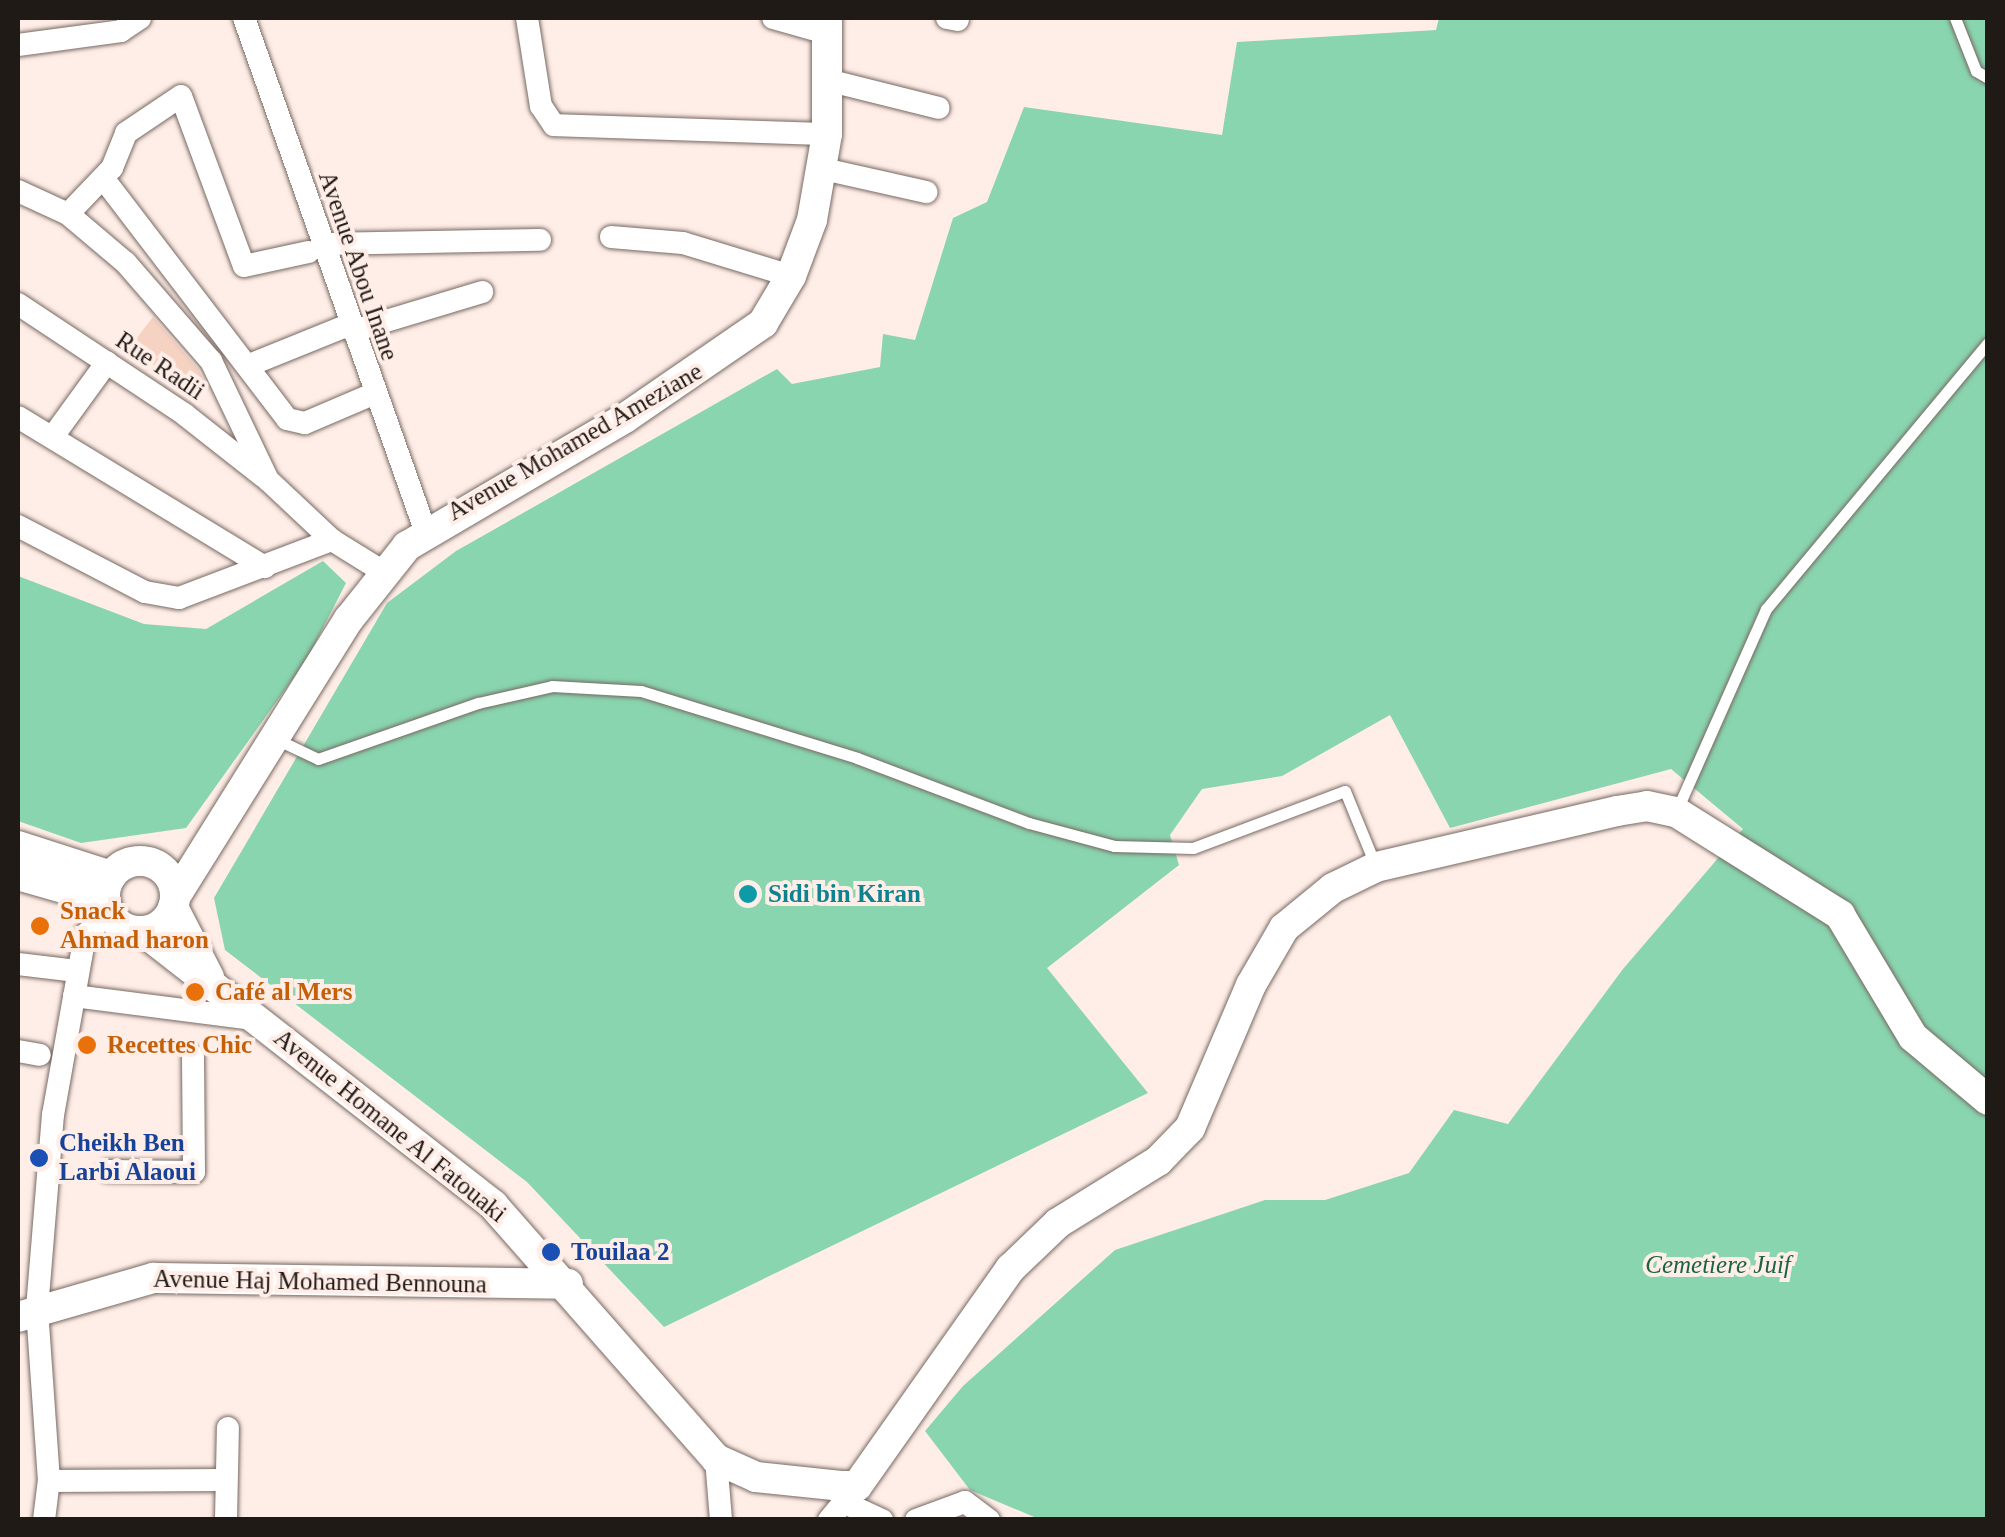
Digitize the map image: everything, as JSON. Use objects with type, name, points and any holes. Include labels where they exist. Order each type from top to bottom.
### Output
[{"type":"street","points":[[18,45],[121,30],[140,18]]},
{"type":"street","name":"Avenue Abou Inane","points":[[244,18],[316,248],[352,328],[425,530]]},
{"type":"street","points":[[527,18],[541,106],[554,124],[827,134]]},
{"type":"street","points":[[773,18],[826,25]]},
{"type":"street","name":"Avenue Mohamed Ameziane","points":[[174,902],[273,737],[382,572],[425,530],[625,418],[739,346],[763,323],[792,276],[822,169],[827,134],[826,25]]},
{"type":"street","points":[[826,80],[939,108]]},
{"type":"street","points":[[68,214],[103,178],[126,133],[181,96],[244,266],[316,248],[540,240]]},
{"type":"street","points":[[822,169],[926,192]]},
{"type":"street","points":[[103,178],[295,424],[373,394]]},
{"type":"street","points":[[18,190],[68,214],[126,263],[210,361],[268,480],[332,540],[382,572]]},
{"type":"street","points":[[612,237],[683,243],[792,276]]},
{"type":"street","points":[[247,366],[352,328],[482,292]]},
{"type":"street","name":"Rue Radii","points":[[18,304],[107,362],[268,480]]},
{"type":"street","points":[[54,434],[107,362]]},
{"type":"street","points":[[18,417],[54,434],[265,567]]},
{"type":"street","points":[[18,526],[157,596],[187,597],[332,540]]},
{"type":"street","points":[[882,1520],[844,1503],[1010,1269],[1058,1222],[1158,1161],[1190,1128],[1257,971],[1284,928],[1333,888],[1376,867],[1617,810],[1647,806],[1676,812],[1840,915],[1912,1037],[1988,1100]]},
{"type":"street","points":[[44,1520],[49,1481],[27,1313],[53,1115],[86,932],[108,896],[142,862],[215,830]]},
{"type":"street","points":[[18,846],[108,896],[123,928],[144,932],[174,902],[165,872],[142,862]]},
{"type":"street","points":[[18,874],[108,896]]},
{"type":"street","name":"Avenue Homane Al Fatouaki","points":[[174,902],[213,984]]},
{"type":"street","name":"Avenue Homane Al Fatouaki","points":[[144,932],[494,1206],[568,1284],[716,1458],[756,1477],[844,1503]]},
{"type":"street","points":[[18,964],[77,971]]},
{"type":"street","points":[[74,996],[261,1020]]},
{"type":"street","points":[[108,1171],[194,1172],[194,1056]]},
{"type":"street","name":"Avenue Haj Mohamed Bennouna","points":[[27,1313],[153,1278],[568,1284]]},
{"type":"street","points":[[226,1520],[228,1428]]},
{"type":"street","points":[[716,1458],[721,1520]]},
{"type":"street","points":[[49,1481],[226,1480]]},
{"type":"street","points":[[916,1520],[966,1502],[990,1520]]},
{"type":"lane","points":[[1955,18],[1976,71],[1988,78]]},
{"type":"lane","points":[[1676,812],[1766,608],[1988,344]]},
{"type":"lane","points":[[273,737],[318,759],[478,703],[552,686],[641,691],[857,758],[1029,824],[1114,846],[1193,848],[1345,791],[1376,867]]},
{"type":"green space","name":"Cemetiere Juif","points":[[1439,18],[1987,18],[1987,1519],[1039,1519],[970,1490],[925,1431],[963,1386],[1115,1250],[1265,1200],[1325,1200],[1409,1173],[1454,1110],[1508,1124],[1623,969],[1743,829],[1671,769],[1450,828],[1390,715],[1282,776],[1202,789],[1170,835],[1179,865],[1047,968],[1148,1093],[664,1327],[527,1182],[225,950],[214,898],[387,603],[456,551],[777,369],[792,384],[880,367],[883,334],[915,340],[953,218],[987,202],[1024,107],[1222,135],[1237,42],[1436,30]]},
{"type":"green space","points":[[323,561],[346,583],[307,659],[186,828],[81,843],[18,821],[18,576],[144,624],[206,629]]},
{"type":"building","points":[[153,317],[198,369],[205,383],[193,395],[129,348]]},
{"type":"place","name":"Sidi bin Kiran","points":[[748,894]]},
{"type":"place","name":"Snack Ahmad haron","points":[[40,926]]},
{"type":"place","name":"Café al Mers","points":[[195,992]]},
{"type":"place","name":"Recettes Chic","points":[[87,1045]]},
{"type":"place","name":"Cheikh Ben Larbi Alaoui","points":[[39,1158]]},
{"type":"place","name":"Touilaa 2","points":[[551,1252]]}]
